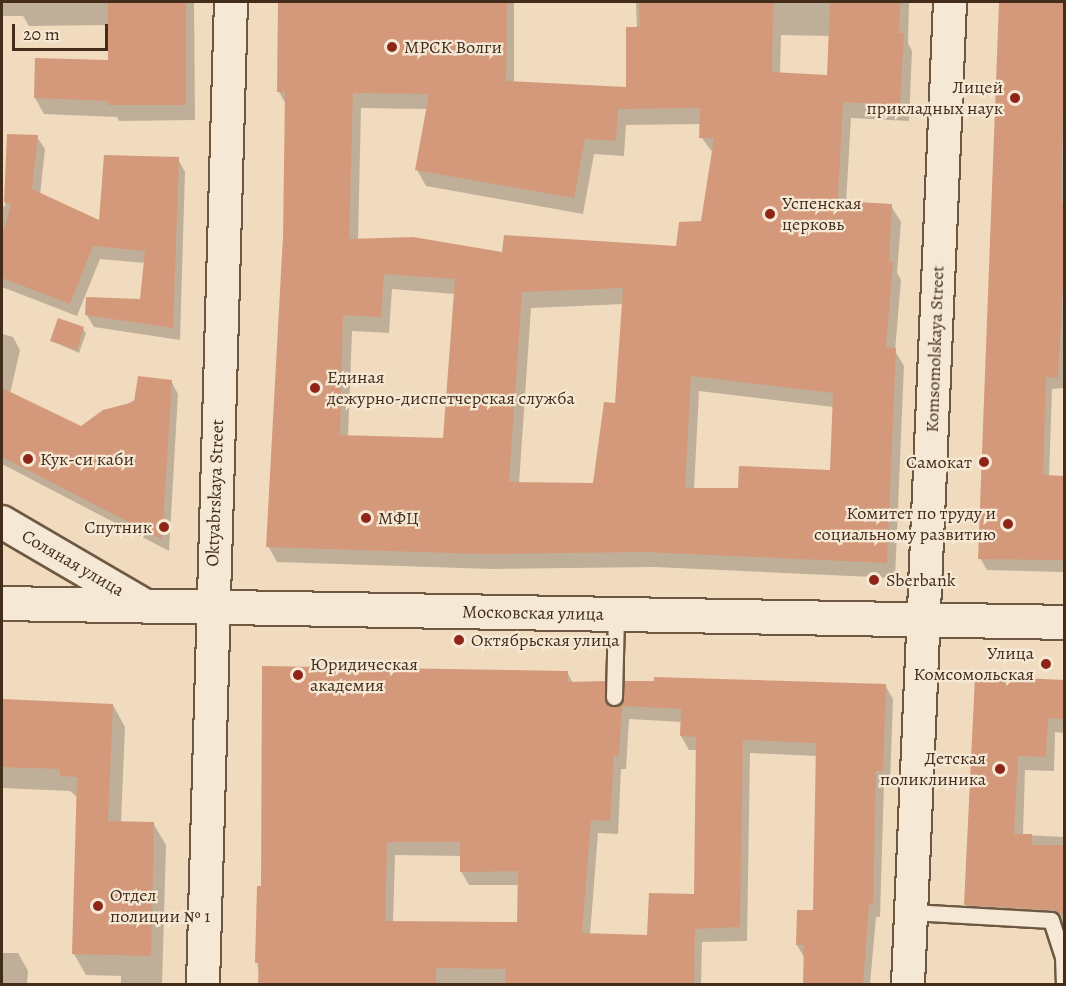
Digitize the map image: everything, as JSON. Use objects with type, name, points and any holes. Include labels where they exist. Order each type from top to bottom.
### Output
[{"type":"main road","name":"Московская улица","points":[[2,603],[1065,622]]},
{"type":"street","name":"Oktyabrskaya Street","points":[[203,984],[231,2]]},
{"type":"street","name":"Komsomolskaya Street","points":[[908,984],[950,2]]},
{"type":"street","name":"Соляная улица","points":[[2,522],[144,605]]},
{"type":"lane","points":[[614,697],[616,614]]},
{"type":"lane","points":[[912,912],[1051,920],[1063,956],[1064,984]]},
{"type":"building","points":[[108,2],[186,2],[186,105],[108,105],[108,101],[34,98],[35,58],[108,60]]},
{"type":"building","points":[[278,2],[507,2],[506,81],[626,87],[626,27],[640,27],[639,2],[773,2],[772,72],[827,75],[830,2],[900,2],[899,33],[904,33],[900,105],[843,102],[838,196],[840,201],[892,204],[889,262],[893,262],[886,347],[896,348],[887,563],[645,552],[482,554],[266,547],[283,236],[285,92],[277,92]],"holes":[[[353,93],[429,94],[415,170],[574,198],[585,139],[616,141],[618,109],[700,108],[699,138],[714,138],[701,221],[679,222],[676,246],[504,235],[502,252],[413,237],[349,239]],[[384,274],[455,279],[443,438],[340,435],[343,315],[381,317]],[[623,288],[615,403],[604,402],[593,483],[509,482],[522,292]],[[691,376],[833,393],[830,470],[739,466],[738,488],[685,488]]]},
{"type":"building","points":[[999,2],[1065,2],[1061,202],[1065,202],[1065,246],[1058,378],[1046,377],[1043,475],[1065,476],[1065,560],[978,559]]},
{"type":"building","points":[[7,134],[38,135],[32,189],[99,220],[104,155],[179,157],[173,328],[85,315],[86,297],[140,299],[145,251],[93,246],[70,304],[2,278],[2,238],[11,204],[4,202]]},
{"type":"building","points":[[58,318],[84,327],[77,350],[50,341]]},
{"type":"building","points":[[138,376],[172,380],[162,539],[2,457],[2,388],[81,426],[103,410],[134,402]]},
{"type":"building","points":[[262,666],[568,671],[568,682],[605,681],[605,701],[613,707],[623,702],[624,681],[654,681],[654,677],[886,684],[883,771],[876,771],[873,904],[869,904],[863,984],[803,984],[804,945],[796,945],[797,910],[813,910],[816,743],[743,740],[740,927],[695,929],[694,984],[505,984],[506,969],[436,968],[436,984],[258,984],[259,963],[255,963],[257,886],[261,886]],"holes":[[[622,706],[681,709],[680,736],[696,737],[694,894],[649,893],[647,935],[582,933],[591,820],[610,821],[614,755],[619,756]],[[387,842],[460,842],[460,872],[518,871],[517,922],[385,921]]]},
{"type":"building","points":[[975,676],[1065,680],[1065,719],[1048,718],[1046,757],[1018,756],[1014,834],[1032,834],[1032,845],[1065,845],[1065,915],[1052,910],[964,905]]},
{"type":"building","points":[[2,699],[113,704],[108,821],[154,822],[151,956],[72,954],[77,777],[60,776],[60,769],[2,767]]},
{"type":"place","name":"МРСК Волги","points":[[392,47]]},
{"type":"place","name":"Лицей прикладных наук","points":[[1015,98]]},
{"type":"place","name":"Успенская церковь","points":[[770,214]]},
{"type":"place","name":"Единая дежурно-диспетчерская служба","points":[[315,388]]},
{"type":"place","name":"Кук-си каби","points":[[28,459]]},
{"type":"place","name":"Самокат","points":[[984,462]]},
{"type":"place","name":"МФЦ","points":[[366,518]]},
{"type":"place","name":"Комитет по труду и социальному развитию","points":[[1008,524]]},
{"type":"place","name":"Спутник","points":[[164,527]]},
{"type":"place","name":"Sberbank","points":[[874,580]]},
{"type":"place","name":"Октябрьская улица","points":[[459,640]]},
{"type":"place","name":"Улица Комсомольская","points":[[1046,664]]},
{"type":"place","name":"Юридическая академия","points":[[298,675]]},
{"type":"place","name":"Детская поликлиника","points":[[1000,769]]},
{"type":"place","name":"Отдел полиции № 1","points":[[98,906]]}]
